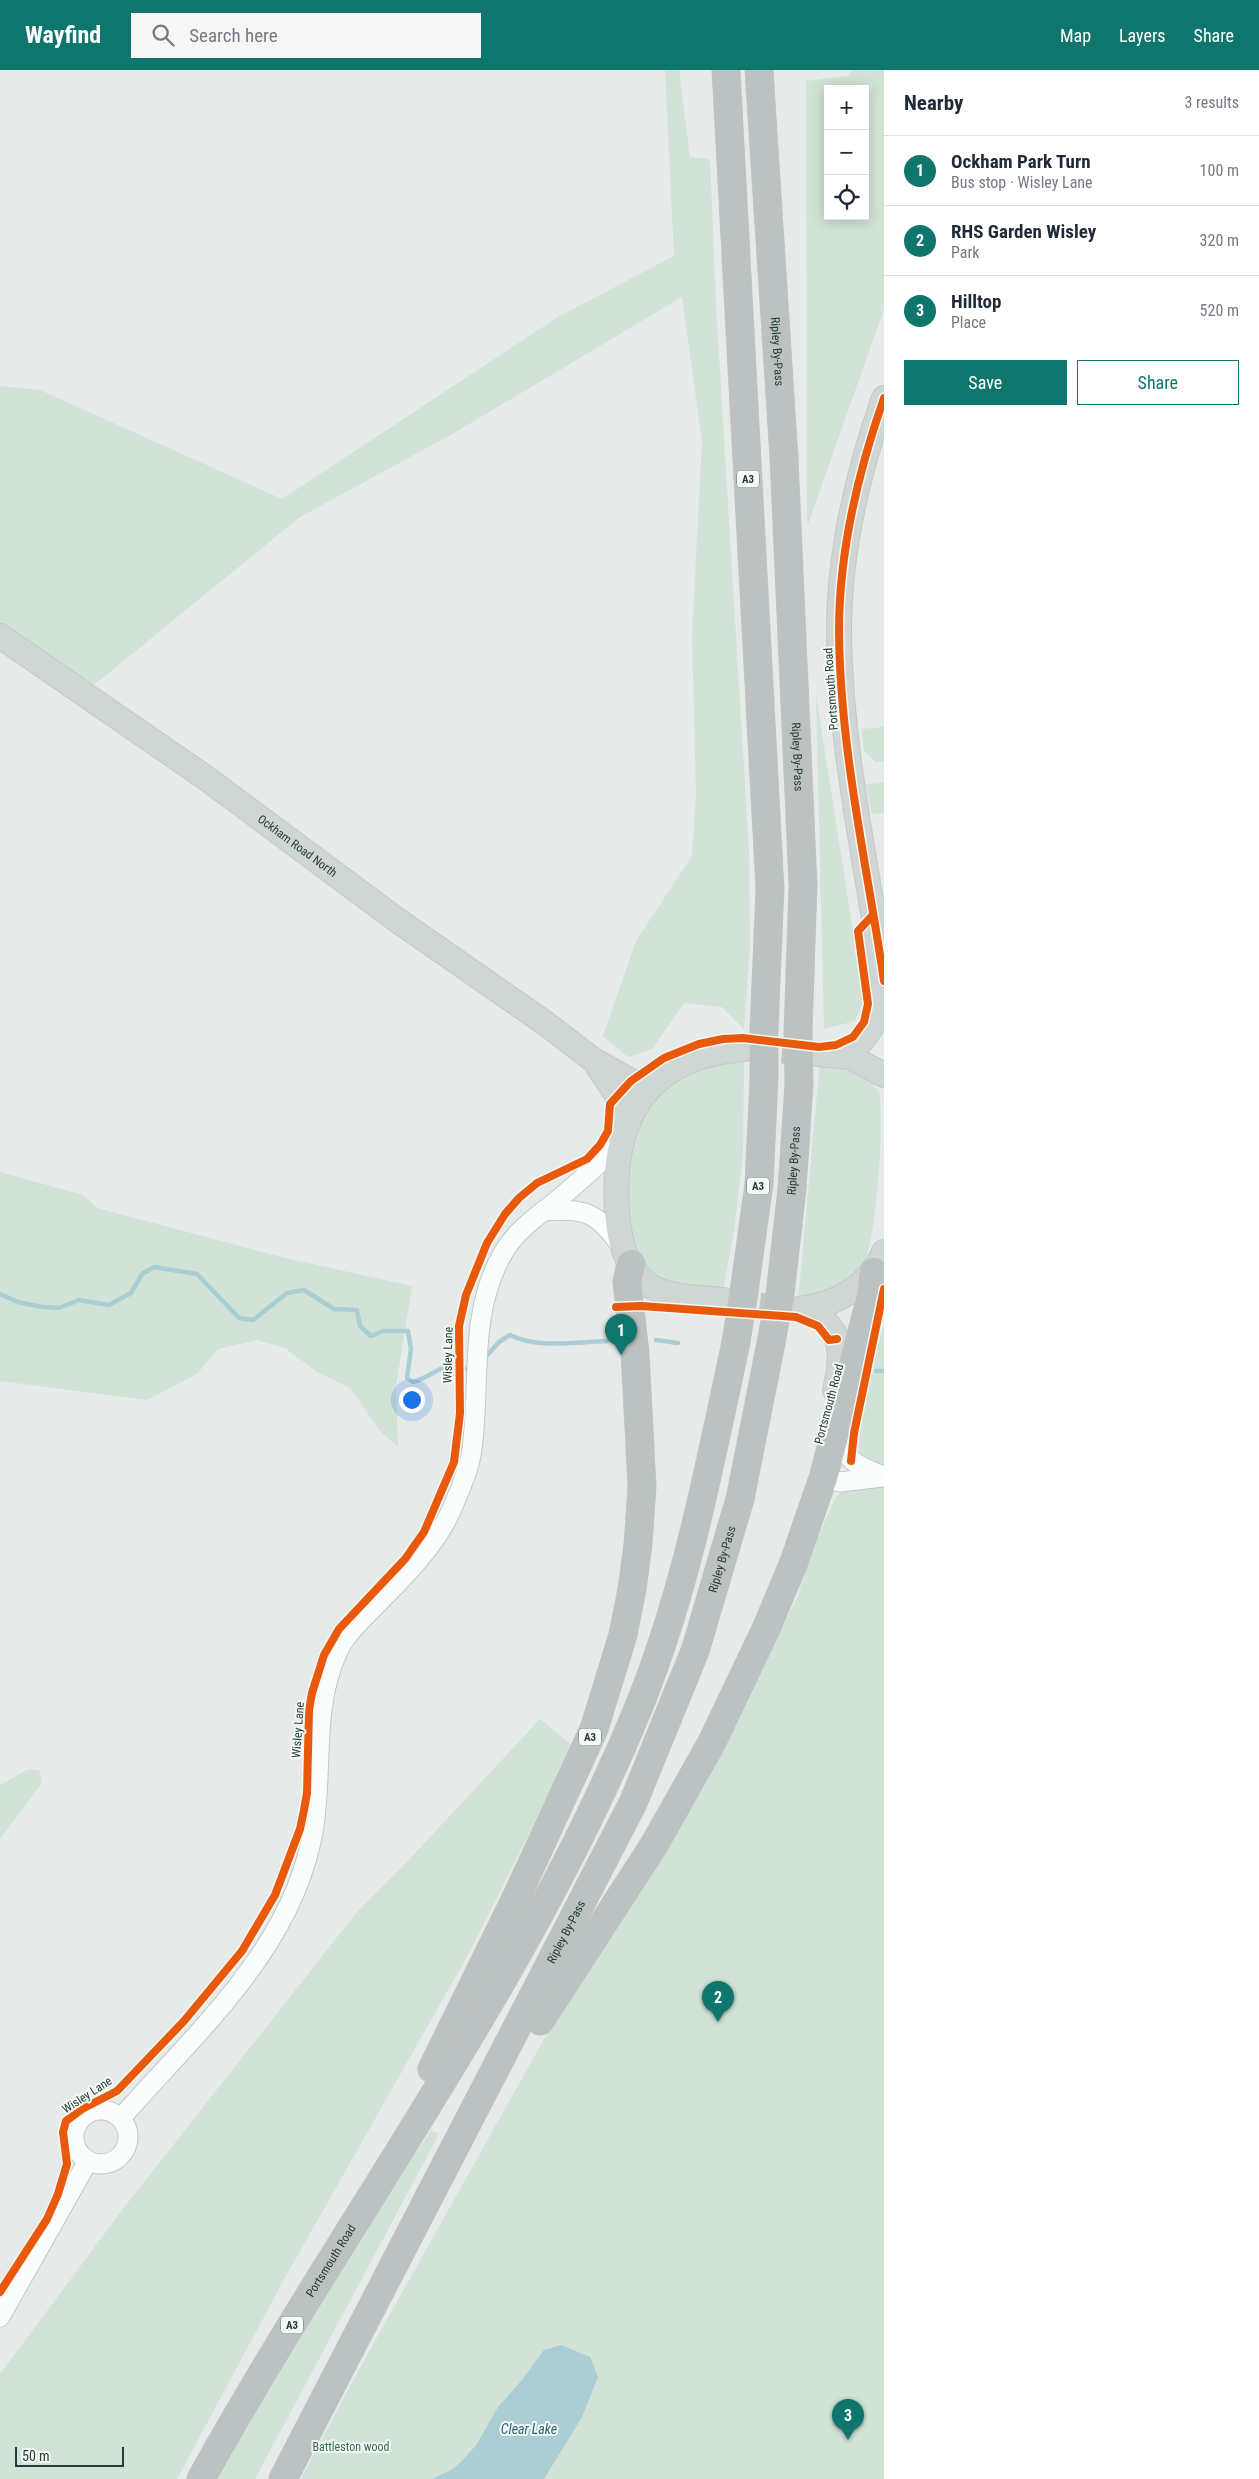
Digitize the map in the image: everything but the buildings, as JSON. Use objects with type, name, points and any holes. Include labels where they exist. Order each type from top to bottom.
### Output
[{"type":"highway","name":"A3","points":[[387,2173],[488,2009],[604,1788],[636,1714],[662,1644],[705,1486],[736,1342],[734,1296],[759,1184],[770,889],[726,70]]},
{"type":"highway","name":"Ripley By-Pass","points":[[437,2183],[633,1803],[696,1651],[740,1499],[771,1343],[796,1304],[792,1189],[799,1084],[798,1032],[803,884],[784,458],[760,70]]},
{"type":"highway","name":"A3","points":[[387,2173],[424,2086],[516,1898],[594,1729],[623,1635],[635,1570],[642,1486],[635,1353],[627,1282],[627,1256]]},
{"type":"highway","points":[[283,2479],[437,2183],[654,1845],[711,1744],[766,1629],[800,1546],[837,1431],[872,1297],[879,1262]]},
{"type":"highway","name":"Portsmouth Road","points":[[201,2479],[248,2395],[387,2173]]},
{"type":"main road","name":"Portsmouth Road","points":[[884,398],[868,448],[850,531],[842,588],[839,630],[841,682],[850,776],[884,981]]},
{"type":"main road","name":"Ockham Road North","points":[[0,636],[206,778],[397,920],[537,1017],[592,1059],[631,1081],[650,1087]]},
{"type":"main road","points":[[884,988],[880,1006],[866,1039],[853,1050],[830,1055],[858,1060],[884,1075]]},
{"type":"main road","points":[[734,1296],[663,1292],[647,1284],[638,1275],[627,1256],[616,1185],[623,1134],[650,1087],[671,1070],[695,1059],[722,1050],[744,1049]]},
{"type":"main road","name":"Ockham Road North","points":[[592,1059],[617,1096],[623,1134]]},
{"type":"main road","points":[[796,1304],[838,1299],[879,1262]]},
{"type":"main road","name":"Portsmouth Road","points":[[796,1304],[829,1324],[835,1333],[841,1355],[837,1379],[814,1464],[816,1470],[823,1478]]},
{"type":"street","name":"Wisley Lane","points":[[88,2161],[78,2151],[75,2144],[74,2136],[79,2122],[92,2112],[99,2110],[107,2110],[121,2118],[220,2010],[276,1929],[298,1885],[314,1827],[322,1701],[330,1670],[345,1639],[397,1584],[428,1547],[453,1507],[472,1451],[478,1328],[487,1291],[503,1253],[518,1232],[544,1210],[623,1134]]},
{"type":"street","points":[[544,1210],[565,1209],[588,1213],[606,1225],[627,1256]]},
{"type":"street","points":[[837,1431],[841,1448],[851,1461],[866,1470],[884,1476]]},
{"type":"street","points":[[823,1478],[840,1482],[884,1476]]},
{"type":"street","points":[[0,2317],[88,2161],[105,2164],[113,2162],[125,2150],[128,2134],[121,2118]]},
{"type":"green space","points":[[665,70],[679,70],[690,157],[710,159],[716,306],[749,851],[750,947],[744,1029],[722,1007],[684,1003],[652,1049],[628,1057],[603,1036],[636,941],[692,856],[696,794],[692,635],[702,441],[682,297],[454,433],[300,517],[84,693],[0,625],[0,386],[40,390],[282,499],[558,317],[674,256]]},
{"type":"green space","points":[[852,70],[884,70],[884,309],[807,527],[806,81],[849,76]]},
{"type":"green space","points":[[816,695],[864,1001],[855,1021],[824,1029]]},
{"type":"green space","points":[[884,727],[884,761],[876,762],[864,751],[862,729]]},
{"type":"green space","points":[[884,783],[884,813],[872,814],[866,784]]},
{"type":"green space","points":[[744,1057],[743,1154],[734,1231],[722,1295],[658,1284],[634,1253],[626,1203],[627,1150],[648,1104],[668,1084],[688,1072]]},
{"type":"green space","points":[[820,1062],[860,1074],[879,1092],[881,1129],[878,1188],[869,1246],[863,1268],[855,1280],[844,1286],[798,1302]]},
{"type":"green space","points":[[0,1172],[83,1195],[97,1208],[281,1257],[412,1286],[396,1386],[398,1447],[380,1431],[350,1388],[317,1372],[285,1348],[257,1340],[218,1349],[197,1374],[147,1400],[0,1381]]},
{"type":"green space","points":[[884,1326],[884,1467],[860,1457],[860,1442],[866,1391]]},
{"type":"green space","name":"Battleston wood","points":[[884,1482],[884,2479],[301,2479],[356,2375],[581,1973],[719,1757],[798,1596],[810,1554],[836,1497],[846,1487]]},
{"type":"green space","points":[[540,1719],[573,1746],[469,1953],[287,2274],[177,2479],[0,2479],[0,2374],[126,2205],[357,1912],[406,1863]]},
{"type":"green space","points":[[29,1769],[40,1771],[42,1783],[0,1839],[0,1785]]},
{"type":"green space","points":[[431,2131],[439,2134],[255,2479],[215,2479],[349,2250]]},
{"type":"water","name":"Clear Lake","points":[[561,2345],[590,2357],[598,2377],[582,2417],[544,2479],[432,2479],[453,2469],[463,2460],[477,2444],[498,2407],[522,2380],[544,2350]]},
{"type":"waterway","points":[[0,1294],[18,1302],[42,1307],[59,1308],[79,1300],[109,1305],[131,1293],[142,1274],[154,1267],[197,1274],[239,1318],[253,1320],[287,1293],[304,1290],[334,1309],[357,1310],[360,1326],[371,1336],[383,1331],[408,1331],[411,1349],[407,1378],[413,1382],[453,1363],[469,1370],[472,1368]]},
{"type":"waterway","points":[[484,1359],[499,1342],[510,1335],[532,1342],[544,1343],[607,1341]]},
{"type":"waterway","points":[[656,1340],[678,1343]]},
{"type":"waterway","points":[[876,1371],[884,1371]]},
{"type":"tunnel","points":[[746,1049],[817,1054]]},
{"type":"tunnel","points":[[724,1300],[795,1309]]},
{"type":"cycle path","points":[[884,398],[858,484],[846,543],[842,572],[839,631],[844,720],[849,763],[884,981]]},
{"type":"cycle path","points":[[0,2292],[47,2219],[58,2194],[67,2164],[63,2132],[66,2121],[82,2109],[117,2091],[184,2021],[242,1951],[275,1895],[300,1829],[304,1810],[307,1793],[309,1710],[312,1693],[324,1655],[339,1629],[405,1559],[424,1532],[454,1462],[460,1413],[459,1326],[466,1295],[487,1243],[505,1214],[519,1198],[537,1183],[587,1159],[600,1145],[608,1131],[610,1104],[631,1081],[664,1058],[699,1044],[723,1039],[743,1038],[819,1047],[836,1045],[853,1037],[864,1022],[868,1004],[858,931],[872,916]]},
{"type":"cycle path","points":[[851,1461],[854,1433],[884,1289]]},
{"type":"cycle path","points":[[616,1307],[641,1306],[796,1317],[818,1326],[829,1340],[837,1339]]},
{"type":"place","name":"Ockham Park Turn","points":[[621,1355]]},
{"type":"place","name":"RHS Garden Wisley","points":[[718,2022]]},
{"type":"place","name":"Hilltop","points":[[848,2440]]}]
